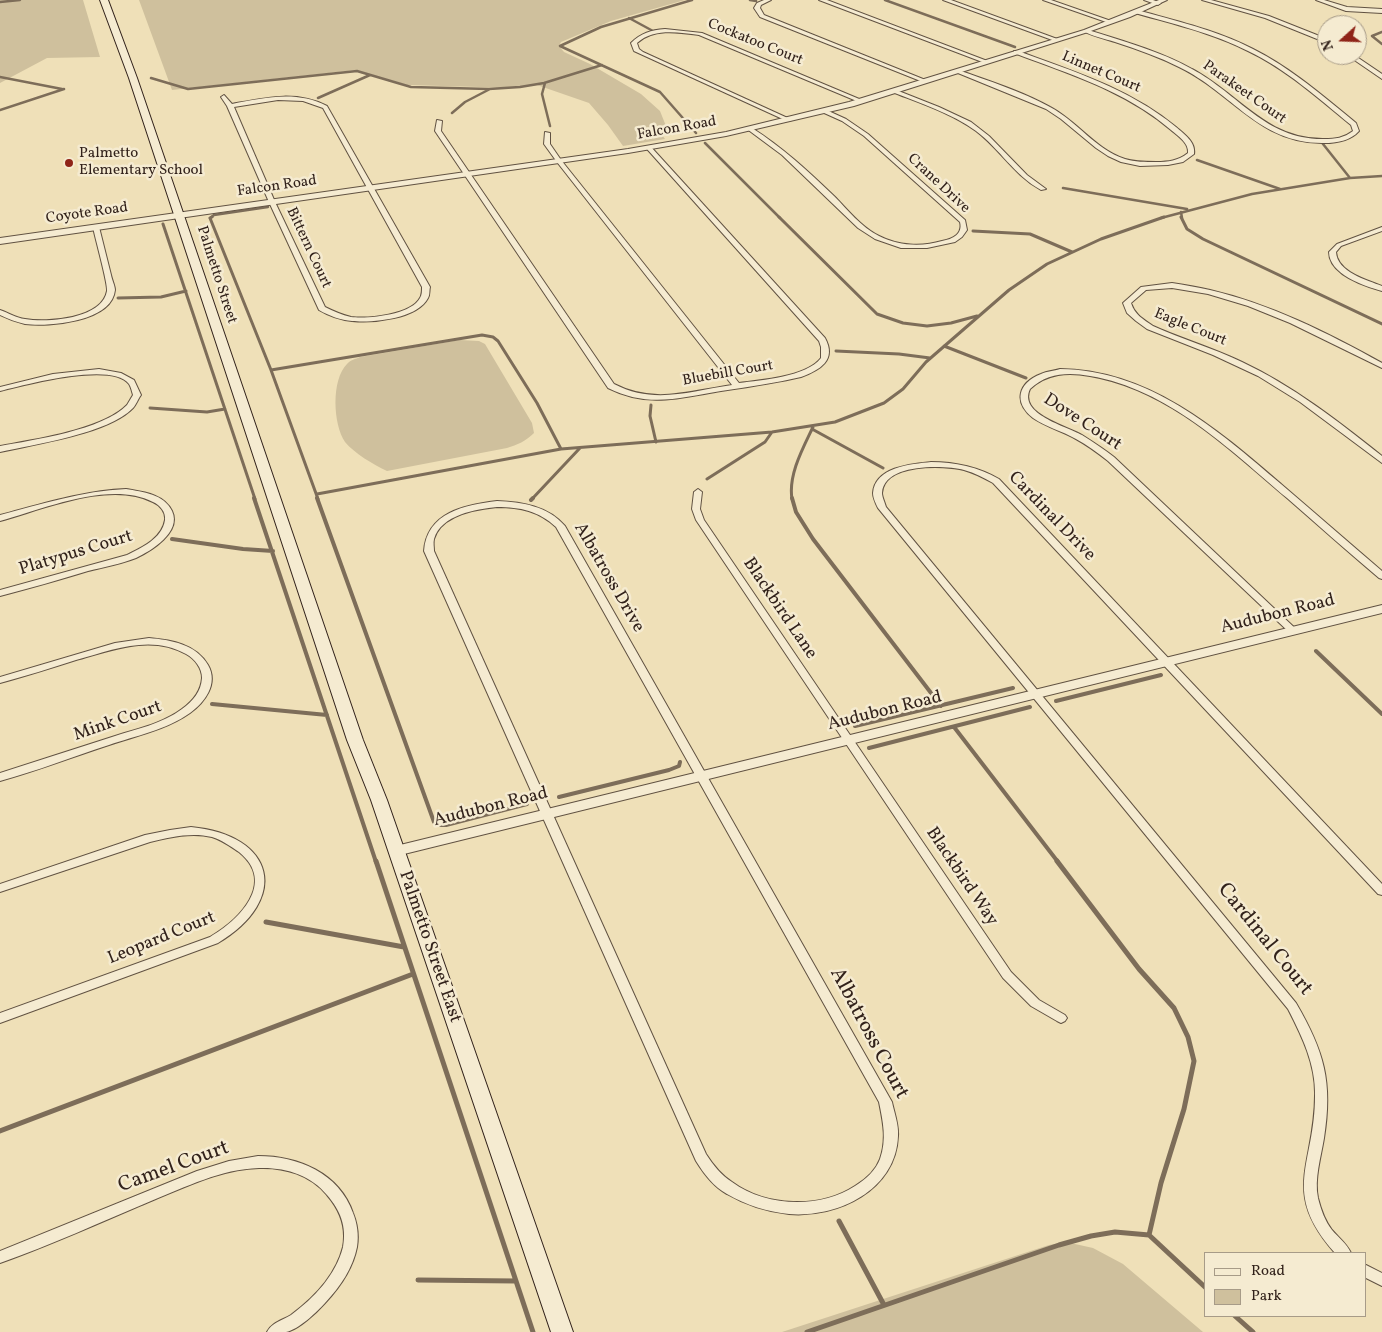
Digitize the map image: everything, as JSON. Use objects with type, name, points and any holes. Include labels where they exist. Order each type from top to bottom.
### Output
[{"type":"main road","name":"Palmetto Street","points":[[104,0],[133,78],[295,562]]},
{"type":"main road","name":"Palmetto Street East","points":[[295,562],[355,740],[396,851],[562,1332]]},
{"type":"street","points":[[768,0],[759,4],[757,8],[762,16],[925,81]]},
{"type":"street","points":[[822,0],[986,62]]},
{"type":"street","points":[[946,0],[1057,40]]},
{"type":"street","points":[[1046,0],[1111,22]]},
{"type":"street","points":[[1147,0],[1161,2]]},
{"type":"street","points":[[1205,0],[1267,17],[1317,37]]},
{"type":"street","points":[[1319,0],[1346,9],[1382,11]]},
{"type":"street","name":"Falcon Road","points":[[178,215],[649,148],[750,129],[894,91],[1057,40],[1111,22],[1161,2]]},
{"type":"street","name":"Parakeet Court","points":[[1086,30],[1189,69],[1213,83],[1265,126],[1278,134],[1319,142],[1342,139],[1354,133],[1356,128],[1354,124],[1266,58],[1230,41],[1136,12]]},
{"type":"street","name":"Cockatoo Court","points":[[789,120],[641,54],[634,48],[634,43],[641,37],[659,32],[677,31],[700,34],[861,101]]},
{"type":"street","name":"Linnet Court","points":[[956,71],[1032,101],[1058,114],[1083,132],[1102,151],[1116,159],[1138,164],[1162,164],[1181,161],[1191,154],[1190,145],[1174,129],[1135,101],[1101,84],[1016,52]]},
{"type":"street","points":[[1365,65],[1382,77]]},
{"type":"street","points":[[894,91],[956,117],[978,130],[1022,176],[1043,189]]},
{"type":"street","points":[[224,97],[230,106],[272,202]]},
{"type":"street","points":[[230,106],[290,99],[311,101],[322,105],[371,188]]},
{"type":"street","name":"Crane Drive","points":[[750,129],[792,160],[876,238],[897,244],[922,246],[946,243],[956,239],[963,233],[965,228],[963,221],[923,185],[855,128],[824,111]]},
{"type":"street","name":"Bluebill Court","points":[[439,121],[438,131],[611,386],[630,395],[673,398],[805,372],[817,367],[824,360],[826,348],[816,333],[649,148]]},
{"type":"street","points":[[547,133],[547,144],[559,161],[737,386]]},
{"type":"street","name":"Bittern Court","points":[[272,202],[322,308],[338,316],[354,319],[388,317],[409,310],[419,304],[425,297],[427,290],[371,188]]},
{"type":"street","name":"Coyote Road","points":[[0,240],[178,215]]},
{"type":"street","points":[[0,312],[18,321],[54,322],[80,317],[104,304],[110,297],[111,290],[96,227]]},
{"type":"street","points":[[1381,230],[1339,245],[1333,250],[1332,255],[1334,262],[1340,268],[1382,289]]},
{"type":"street","name":"Eagle Court","points":[[1382,366],[1341,343],[1297,323],[1203,289],[1177,286],[1153,287],[1135,294],[1127,303],[1130,314],[1143,324],[1221,355],[1284,387],[1306,401],[1382,460]]},
{"type":"street","points":[[0,389],[67,373],[96,372],[113,374],[126,379],[135,386],[137,395],[128,409],[109,421],[0,450]]},
{"type":"street","name":"Dove Court","points":[[1293,631],[1112,459],[1089,443],[1041,419],[1026,407],[1023,394],[1026,388],[1034,380],[1043,376],[1066,372],[1086,372],[1116,379],[1156,396],[1191,416],[1228,443],[1382,576]]},
{"type":"street","name":"Cardinal Drive","points":[[1035,694],[882,508],[879,502],[878,491],[883,480],[888,476],[912,466],[939,464],[974,470],[996,481],[1167,662]]},
{"type":"street","name":"Platypus Court","points":[[0,518],[92,494],[123,491],[142,494],[157,500],[166,508],[170,519],[162,536],[148,548],[135,554],[0,593]]},
{"type":"street","name":"Blackbird Lane","points":[[698,492],[696,502],[700,520],[847,740]]},
{"type":"street","name":"Albatross Drive","points":[[547,814],[428,551],[429,539],[442,522],[458,512],[478,506],[497,504],[523,506],[545,514],[560,526],[701,776]]},
{"type":"street","name":"Audubon Road","points":[[396,851],[1382,609]]},
{"type":"street","name":"Mink Court","points":[[0,680],[110,647],[147,642],[169,644],[188,650],[205,667],[207,680],[203,693],[193,706],[168,722],[0,777]]},
{"type":"street","points":[[1167,662],[1382,891]]},
{"type":"street","name":"Cardinal Court","points":[[1035,694],[1284,996],[1305,1029],[1314,1052],[1322,1094],[1321,1124],[1309,1178],[1310,1200],[1320,1224],[1343,1252]]},
{"type":"street","name":"Blackbird Way","points":[[847,740],[1007,975],[1035,1003],[1061,1018]]},
{"type":"street","name":"Albatross Court","points":[[547,814],[701,1157],[709,1169],[730,1190],[759,1204],[775,1208],[808,1210],[840,1202],[866,1187],[884,1165],[892,1140],[889,1114],[701,776]]},
{"type":"street","name":"Leopard Court","points":[[0,888],[143,840],[182,832],[208,834],[229,840],[238,845],[252,858],[257,866],[260,882],[256,900],[251,909],[235,926],[214,940],[0,1018]]},
{"type":"street","name":"Camel Court","points":[[0,1257],[217,1168],[273,1162],[298,1168],[320,1179],[339,1198],[349,1223],[348,1252],[344,1266],[327,1294],[301,1318],[274,1332]]},
{"type":"street","points":[[1367,1272],[1382,1280]]},
{"type":"green space","points":[[0,0],[83,0],[100,57],[47,58],[0,83]]},
{"type":"green space","points":[[139,0],[685,0],[611,21],[561,42],[559,46],[564,52],[590,64],[641,94],[660,111],[666,126],[658,129],[665,139],[623,146],[589,103],[537,85],[514,88],[407,85],[356,70],[172,90]]},
{"type":"green space","points":[[460,340],[479,341],[485,344],[532,423],[534,433],[531,436],[507,448],[387,471],[364,458],[345,442],[336,414],[336,391],[338,380],[348,363],[360,357]]},
{"type":"green space","points":[[1066,1242],[1093,1248],[1123,1264],[1203,1332],[782,1332],[1049,1245]]},
{"type":"waterway","points":[[0,2],[20,0]]},
{"type":"waterway","points":[[630,18],[692,0]]},
{"type":"waterway","points":[[750,0],[756,1]]},
{"type":"waterway","points":[[885,0],[1015,47]]},
{"type":"waterway","points":[[602,65],[560,46],[601,27],[630,18]]},
{"type":"waterway","points":[[630,18],[653,31]]},
{"type":"waterway","points":[[1382,32],[1372,36],[1382,44]]},
{"type":"waterway","points":[[151,78],[188,89],[357,71],[411,87],[489,89],[544,83],[602,65]]},
{"type":"waterway","points":[[602,65],[660,92],[696,133]]},
{"type":"waterway","points":[[318,98],[370,75]]},
{"type":"waterway","points":[[0,77],[62,89]]},
{"type":"waterway","points":[[545,83],[542,94],[550,126]]},
{"type":"waterway","points":[[0,110],[64,89]]},
{"type":"waterway","points":[[452,113],[465,102],[490,89]]},
{"type":"waterway","points":[[705,143],[779,217]]},
{"type":"waterway","points":[[1323,144],[1350,178]]},
{"type":"waterway","points":[[1197,160],[1280,189]]},
{"type":"waterway","points":[[1350,178],[1382,176]]},
{"type":"waterway","points":[[1181,213],[1252,194],[1350,178]]},
{"type":"waterway","points":[[1063,188],[1187,209]]},
{"type":"waterway","points":[[210,218],[214,215],[268,207]]},
{"type":"waterway","points":[[1162,218],[1181,213]]},
{"type":"waterway","points":[[1181,213],[1182,218]]},
{"type":"waterway","points":[[779,217],[877,314],[903,323],[927,326],[951,323],[977,316]]},
{"type":"waterway","points":[[1181,217],[1187,229],[1203,239],[1382,324]]},
{"type":"waterway","points":[[210,218],[271,370]]},
{"type":"waterway","points":[[944,346],[1009,290],[1047,264],[1101,239],[1162,218]]},
{"type":"waterway","points":[[163,224],[185,291]]},
{"type":"waterway","points":[[973,231],[1030,234],[1072,252]]},
{"type":"waterway","points":[[118,298],[161,297],[185,291]]},
{"type":"waterway","points":[[185,291],[225,409]]},
{"type":"waterway","points":[[271,370],[482,335],[493,337],[498,341],[537,403],[561,449]]},
{"type":"waterway","points":[[772,432],[835,422],[884,403],[903,389],[926,362],[944,346]]},
{"type":"waterway","points":[[944,346],[1026,378]]},
{"type":"waterway","points":[[836,351],[899,354],[930,358]]},
{"type":"waterway","points":[[271,370],[318,499]]},
{"type":"waterway","points":[[651,405],[650,416],[656,441]]},
{"type":"waterway","points":[[150,408],[207,412],[225,409]]},
{"type":"waterway","points":[[225,409],[255,499]]},
{"type":"waterway","points":[[792,499],[791,490],[794,471],[812,429]]},
{"type":"waterway","points":[[812,429],[883,468]]},
{"type":"waterway","points":[[656,441],[772,432]]},
{"type":"waterway","points":[[707,479],[765,442],[772,432]]},
{"type":"waterway","points":[[561,449],[656,441]]},
{"type":"waterway","points":[[532,499],[580,448]]},
{"type":"waterway","points":[[317,494],[561,449]]},
{"type":"waterway","points":[[254,498],[272,551]]},
{"type":"waterway","points":[[317,498],[434,822],[438,825],[446,825],[527,804]]},
{"type":"waterway","points":[[792,498],[796,512],[813,539],[941,705]]},
{"type":"waterway","points":[[172,539],[243,549],[272,551]]},
{"type":"waterway","points":[[272,551],[327,715]]},
{"type":"waterway","points":[[1316,651],[1382,714]]},
{"type":"waterway","points":[[1056,701],[1161,675]]},
{"type":"waterway","points":[[941,705],[1013,688]]},
{"type":"waterway","points":[[212,704],[327,715]]},
{"type":"waterway","points":[[855,726],[941,705]]},
{"type":"waterway","points":[[869,748],[1030,707]]},
{"type":"waterway","points":[[327,715],[376,862]]},
{"type":"waterway","points":[[954,727],[1058,862]]},
{"type":"waterway","points":[[559,797],[669,770],[679,766],[680,762]]},
{"type":"waterway","points":[[376,861],[516,1281]]},
{"type":"waterway","points":[[1057,861],[1139,969],[1174,1008],[1188,1037],[1194,1061],[1184,1109],[1161,1183],[1149,1235]]},
{"type":"waterway","points":[[266,922],[404,947]]},
{"type":"waterway","points":[[0,1131],[413,974]]},
{"type":"waterway","points":[[839,1221],[884,1305]]},
{"type":"waterway","points":[[807,1332],[1059,1245],[1091,1236],[1115,1232],[1149,1235]]},
{"type":"waterway","points":[[1149,1235],[1204,1286]]},
{"type":"waterway","points":[[418,1280],[516,1281]]},
{"type":"waterway","points":[[516,1281],[533,1332]]},
{"type":"waterway","points":[[1236,1317],[1253,1332]]},
{"type":"place","name":"Palmetto Elementary School","points":[[69,163]]}]
